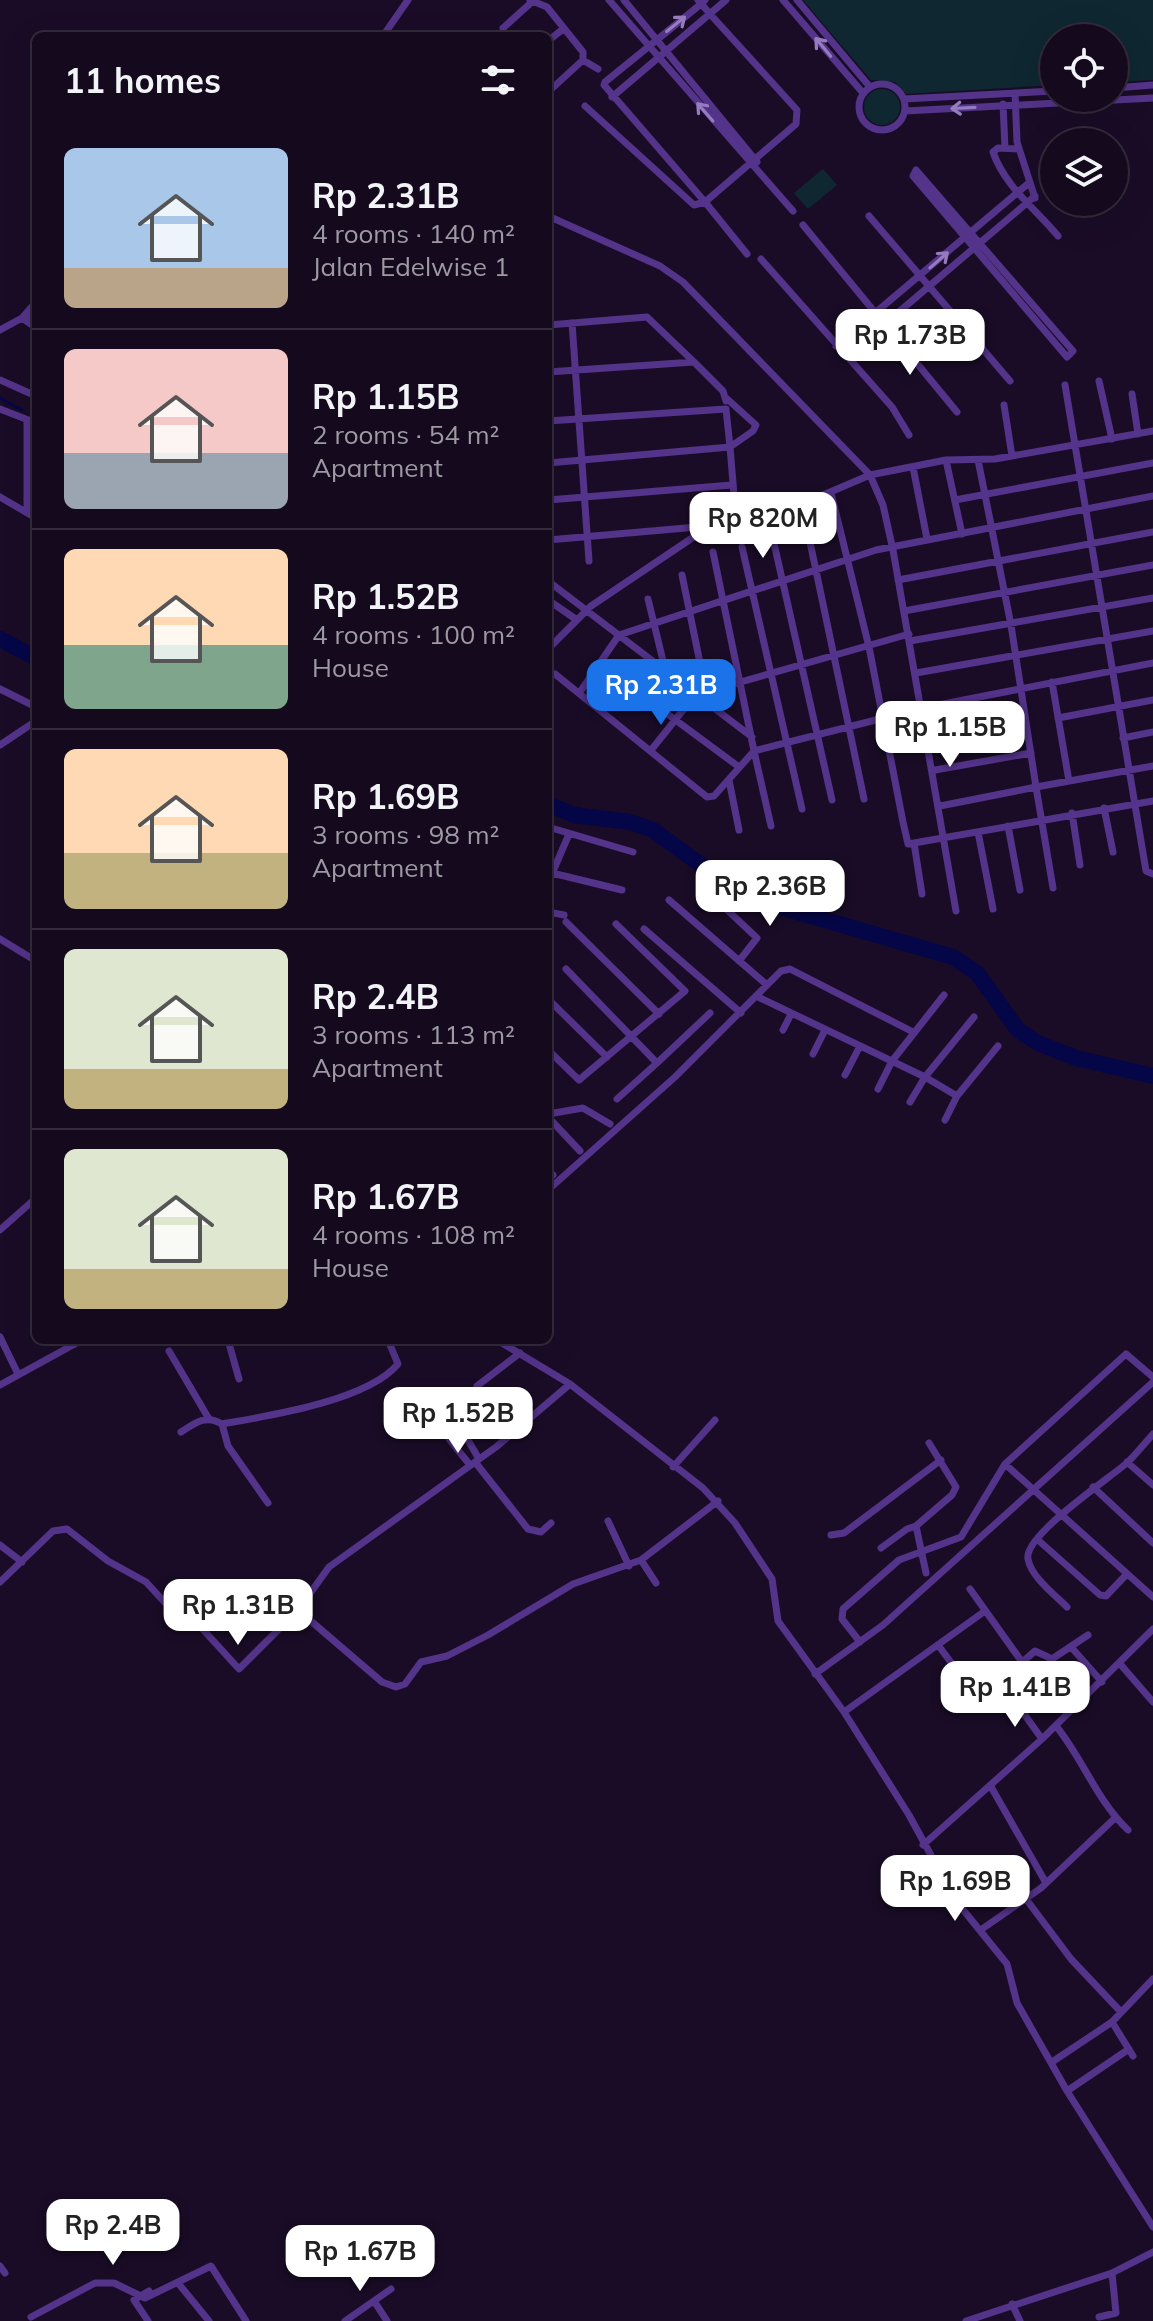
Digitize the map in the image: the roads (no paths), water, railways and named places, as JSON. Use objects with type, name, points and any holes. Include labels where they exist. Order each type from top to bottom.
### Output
[{"type":"street","points":[[386,32],[408,0]]},
{"type":"street","points":[[609,0],[755,164]]},
{"type":"street","points":[[624,0],[793,211]]},
{"type":"street","points":[[612,97],[726,0]]},
{"type":"street","points":[[783,0],[863,93]]},
{"type":"street","points":[[797,0],[870,87]]},
{"type":"street","points":[[503,28],[532,1],[547,7],[583,52],[583,60],[552,88]]},
{"type":"street","points":[[585,106],[694,205],[705,202],[755,164],[796,124],[797,110],[701,1],[604,83],[612,97],[705,202],[747,254]]},
{"type":"street","points":[[552,38],[563,29]]},
{"type":"street","points":[[583,60],[598,69]]},
{"type":"street","points":[[887,84],[898,90],[904,99],[905,111],[894,127],[882,130],[870,128],[859,114],[863,93],[870,87],[887,84]]},
{"type":"street","points":[[1128,87],[1153,85]]},
{"type":"street","points":[[904,99],[1040,92]]},
{"type":"street","points":[[1015,93],[1019,149],[1035,196],[1035,208]]},
{"type":"street","points":[[1002,94],[1005,148]]},
{"type":"street","points":[[905,111],[1153,98]]},
{"type":"street","points":[[640,156],[653,144]]},
{"type":"street","points":[[1019,149],[1005,148],[993,152],[1026,204],[1035,208],[1058,236]]},
{"type":"street","points":[[920,171],[1073,351],[1067,357],[964,238],[913,176],[914,172],[920,171]]},
{"type":"street","points":[[836,346],[1030,182]]},
{"type":"street","points":[[846,357],[1035,196]]},
{"type":"street","points":[[869,216],[1010,381]]},
{"type":"street","points":[[552,218],[660,266],[683,282],[870,475],[892,546],[935,770],[956,911]]},
{"type":"street","points":[[803,225],[878,312],[957,412]]},
{"type":"street","points":[[761,259],[892,407],[909,435]]},
{"type":"street","points":[[22,318],[32,307]]},
{"type":"street","points":[[0,330],[32,316]]},
{"type":"street","points":[[22,318],[32,325]]},
{"type":"street","points":[[552,325],[650,318],[756,425],[753,431],[730,447],[552,463]]},
{"type":"street","points":[[572,323],[582,497],[589,561]]},
{"type":"street","points":[[552,372],[694,362]]},
{"type":"street","points":[[0,380],[32,394]]},
{"type":"street","points":[[1099,381],[1112,439]]},
{"type":"street","points":[[1065,385],[1146,871],[1153,874]]},
{"type":"street","points":[[1132,394],[1138,434]]},
{"type":"street","points":[[552,645],[586,610],[733,510],[725,397]]},
{"type":"street","points":[[1004,405],[1012,456]]},
{"type":"street","points":[[0,409],[32,422],[32,513],[0,497]]},
{"type":"street","points":[[552,421],[726,409]]},
{"type":"street","points":[[864,799],[802,504],[870,475],[946,460],[1012,456],[1153,431]]},
{"type":"street","points":[[946,460],[962,534]]},
{"type":"street","points":[[978,460],[1011,625],[1053,888]]},
{"type":"street","points":[[955,500],[1153,463]]},
{"type":"street","points":[[913,467],[927,539]]},
{"type":"street","points":[[552,500],[732,485]]},
{"type":"street","points":[[831,493],[869,647],[908,844],[1153,801]]},
{"type":"street","points":[[580,692],[619,635],[892,546],[1153,496]]},
{"type":"street","points":[[552,540],[709,526]]},
{"type":"street","points":[[771,530],[832,800]]},
{"type":"street","points":[[898,580],[1153,532]]},
{"type":"street","points":[[742,547],[802,809]]},
{"type":"street","points":[[713,552],[721,602],[771,826]]},
{"type":"street","points":[[904,611],[1153,565]]},
{"type":"street","points":[[682,575],[706,692]]},
{"type":"street","points":[[552,584],[752,737]]},
{"type":"street","points":[[652,749],[695,695],[772,672],[910,638],[1011,625],[1153,598]]},
{"type":"street","points":[[648,599],[666,673]]},
{"type":"street","points":[[552,603],[577,620]]},
{"type":"street","points":[[916,673],[1153,631]]},
{"type":"street","points":[[555,674],[652,749],[707,797],[714,796],[754,751],[923,708],[1153,663]]},
{"type":"street","points":[[600,664],[739,767]]},
{"type":"street","points":[[1052,682],[1069,781]]},
{"type":"street","points":[[0,690],[32,705]]},
{"type":"street","points":[[1058,718],[1153,700]]},
{"type":"street","points":[[929,739],[1025,723]]},
{"type":"street","points":[[0,745],[32,724]]},
{"type":"street","points":[[1123,738],[1153,732]]},
{"type":"street","points":[[935,770],[1031,753]]},
{"type":"street","points":[[940,806],[1153,766]]},
{"type":"street","points":[[729,780],[739,830]]},
{"type":"street","points":[[1104,808],[1113,852]]},
{"type":"street","points":[[1072,813],[1080,865]]},
{"type":"street","points":[[1008,826],[1020,890]]},
{"type":"street","points":[[552,828],[633,852]]},
{"type":"street","points":[[978,832],[993,909]]},
{"type":"street","points":[[569,834],[552,873],[622,890]]},
{"type":"street","points":[[914,843],[922,894]]},
{"type":"street","points":[[669,900],[767,985]]},
{"type":"street","points":[[723,906],[757,938],[739,961]]},
{"type":"street","points":[[552,913],[565,918],[659,1014]]},
{"type":"street","points":[[552,1054],[579,1080],[685,991],[616,924]]},
{"type":"street","points":[[644,929],[741,1013]]},
{"type":"street","points":[[0,939],[32,959]]},
{"type":"street","points":[[566,969],[657,1063]]},
{"type":"street","points":[[552,1186],[741,1013],[781,971],[790,969],[913,1032]]},
{"type":"street","points":[[878,1089],[892,1061],[944,995]]},
{"type":"street","points":[[756,996],[925,1077],[957,1096]]},
{"type":"street","points":[[552,1003],[607,1057]]},
{"type":"street","points":[[617,1099],[710,1013]]},
{"type":"street","points":[[783,1030],[791,1014]]},
{"type":"street","points":[[910,1102],[925,1077],[974,1017]]},
{"type":"street","points":[[813,1054],[825,1030]]},
{"type":"street","points":[[845,1075],[860,1046]]},
{"type":"street","points":[[945,1120],[957,1096],[998,1046]]},
{"type":"street","points":[[552,1115],[583,1108],[610,1124]]},
{"type":"street","points":[[552,1120],[580,1151]]},
{"type":"street","points":[[0,1230],[32,1202]]},
{"type":"street","points":[[0,1337],[18,1374]]},
{"type":"street","points":[[0,1385],[74,1344]]},
{"type":"street","points":[[229,1344],[239,1379]]},
{"type":"street","points":[[181,1432],[196,1422],[209,1419],[222,1424],[309,1408],[365,1386],[398,1364],[390,1344]]},
{"type":"street","points":[[504,1344],[570,1384],[718,1501],[772,1579],[777,1618],[844,1712],[909,1815],[956,1901],[982,1929],[1007,1964],[1017,2003],[1067,2091],[1153,2227]]},
{"type":"street","points":[[169,1351],[209,1419]]},
{"type":"street","points":[[477,1386],[520,1353]]},
{"type":"street","points":[[815,1674],[860,1642],[933,1580],[1153,1380],[1126,1354],[1005,1464],[961,1537],[909,1556],[843,1609],[843,1622],[860,1642]]},
{"type":"street","points":[[0,1582],[57,1528],[67,1529],[108,1561],[146,1582],[168,1606],[187,1612],[236,1669],[298,1610],[327,1570],[347,1552],[475,1462],[570,1384]]},
{"type":"street","points":[[439,1415],[449,1439],[475,1462],[528,1529],[541,1532],[551,1523]]},
{"type":"street","points":[[460,1415],[462,1430],[475,1462]]},
{"type":"street","points":[[673,1467],[715,1420]]},
{"type":"street","points":[[222,1424],[228,1446],[268,1503]]},
{"type":"street","points":[[1067,1607],[1029,1563],[1029,1551],[1060,1514],[1127,1462],[1153,1434]]},
{"type":"street","points":[[881,1548],[916,1526],[952,1495],[956,1487],[929,1443]]},
{"type":"street","points":[[831,1535],[844,1533],[941,1460]]},
{"type":"street","points":[[1127,1462],[1153,1485]]},
{"type":"street","points":[[1005,1464],[1153,1597]]},
{"type":"street","points":[[1093,1487],[1153,1543]]},
{"type":"street","points":[[298,1610],[382,1682],[396,1687],[405,1684],[421,1662],[447,1656],[488,1635],[573,1584],[641,1560],[718,1501]]},
{"type":"street","points":[[608,1521],[629,1566]]},
{"type":"street","points":[[916,1526],[926,1573]]},
{"type":"street","points":[[961,1537],[971,1545]]},
{"type":"street","points":[[1038,1540],[1100,1595],[1106,1596],[1126,1575]]},
{"type":"street","points":[[0,1545],[22,1562]]},
{"type":"street","points":[[909,1556],[933,1580]]},
{"type":"street","points":[[641,1560],[656,1583]]},
{"type":"street","points":[[239,1589],[277,1630]]},
{"type":"street","points":[[970,1589],[1022,1662]]},
{"type":"street","points":[[844,1712],[985,1611]]},
{"type":"street","points":[[923,1845],[1121,1665],[1153,1629]]},
{"type":"street","points":[[1042,1739],[1001,1682],[1035,1651],[1052,1659],[1088,1635]]},
{"type":"street","points":[[938,1645],[976,1696],[980,1708]]},
{"type":"street","points":[[1071,1647],[1102,1682]]},
{"type":"street","points":[[1121,1665],[1153,1702]]},
{"type":"street","points":[[1056,1726],[1115,1818],[1128,1830]]},
{"type":"street","points":[[990,1785],[1046,1883]]},
{"type":"street","points":[[982,1929],[1046,1883],[1115,1818]]},
{"type":"street","points":[[1026,1899],[1072,1960],[1121,2012]]},
{"type":"street","points":[[1052,2062],[1112,2022],[1153,1979]]},
{"type":"street","points":[[1067,2091],[1131,2052],[1112,2022]]},
{"type":"street","points":[[966,2321],[1112,2273],[1153,2252]]},
{"type":"street","points":[[31,2317],[95,2283],[114,2283],[138,2296],[152,2296],[211,2266],[243,2320]]},
{"type":"street","points":[[1099,2317],[1118,2317],[1112,2273]]},
{"type":"street","points":[[178,2283],[209,2321]]},
{"type":"street","points":[[345,2321],[391,2289]]},
{"type":"street","points":[[148,2321],[134,2301],[149,2291]]},
{"type":"street","points":[[374,2301],[387,2321]]},
{"type":"street","points":[[1012,2304],[1020,2321]]},
{"type":"waterway","points":[[0,398],[22,410]]},
{"type":"waterway","points":[[0,639],[32,656]]},
{"type":"waterway","points":[[552,806],[574,815],[630,822],[653,830],[723,881],[770,904],[953,957],[977,973],[1018,1030],[1038,1043],[1076,1058],[1153,1076]]}]
